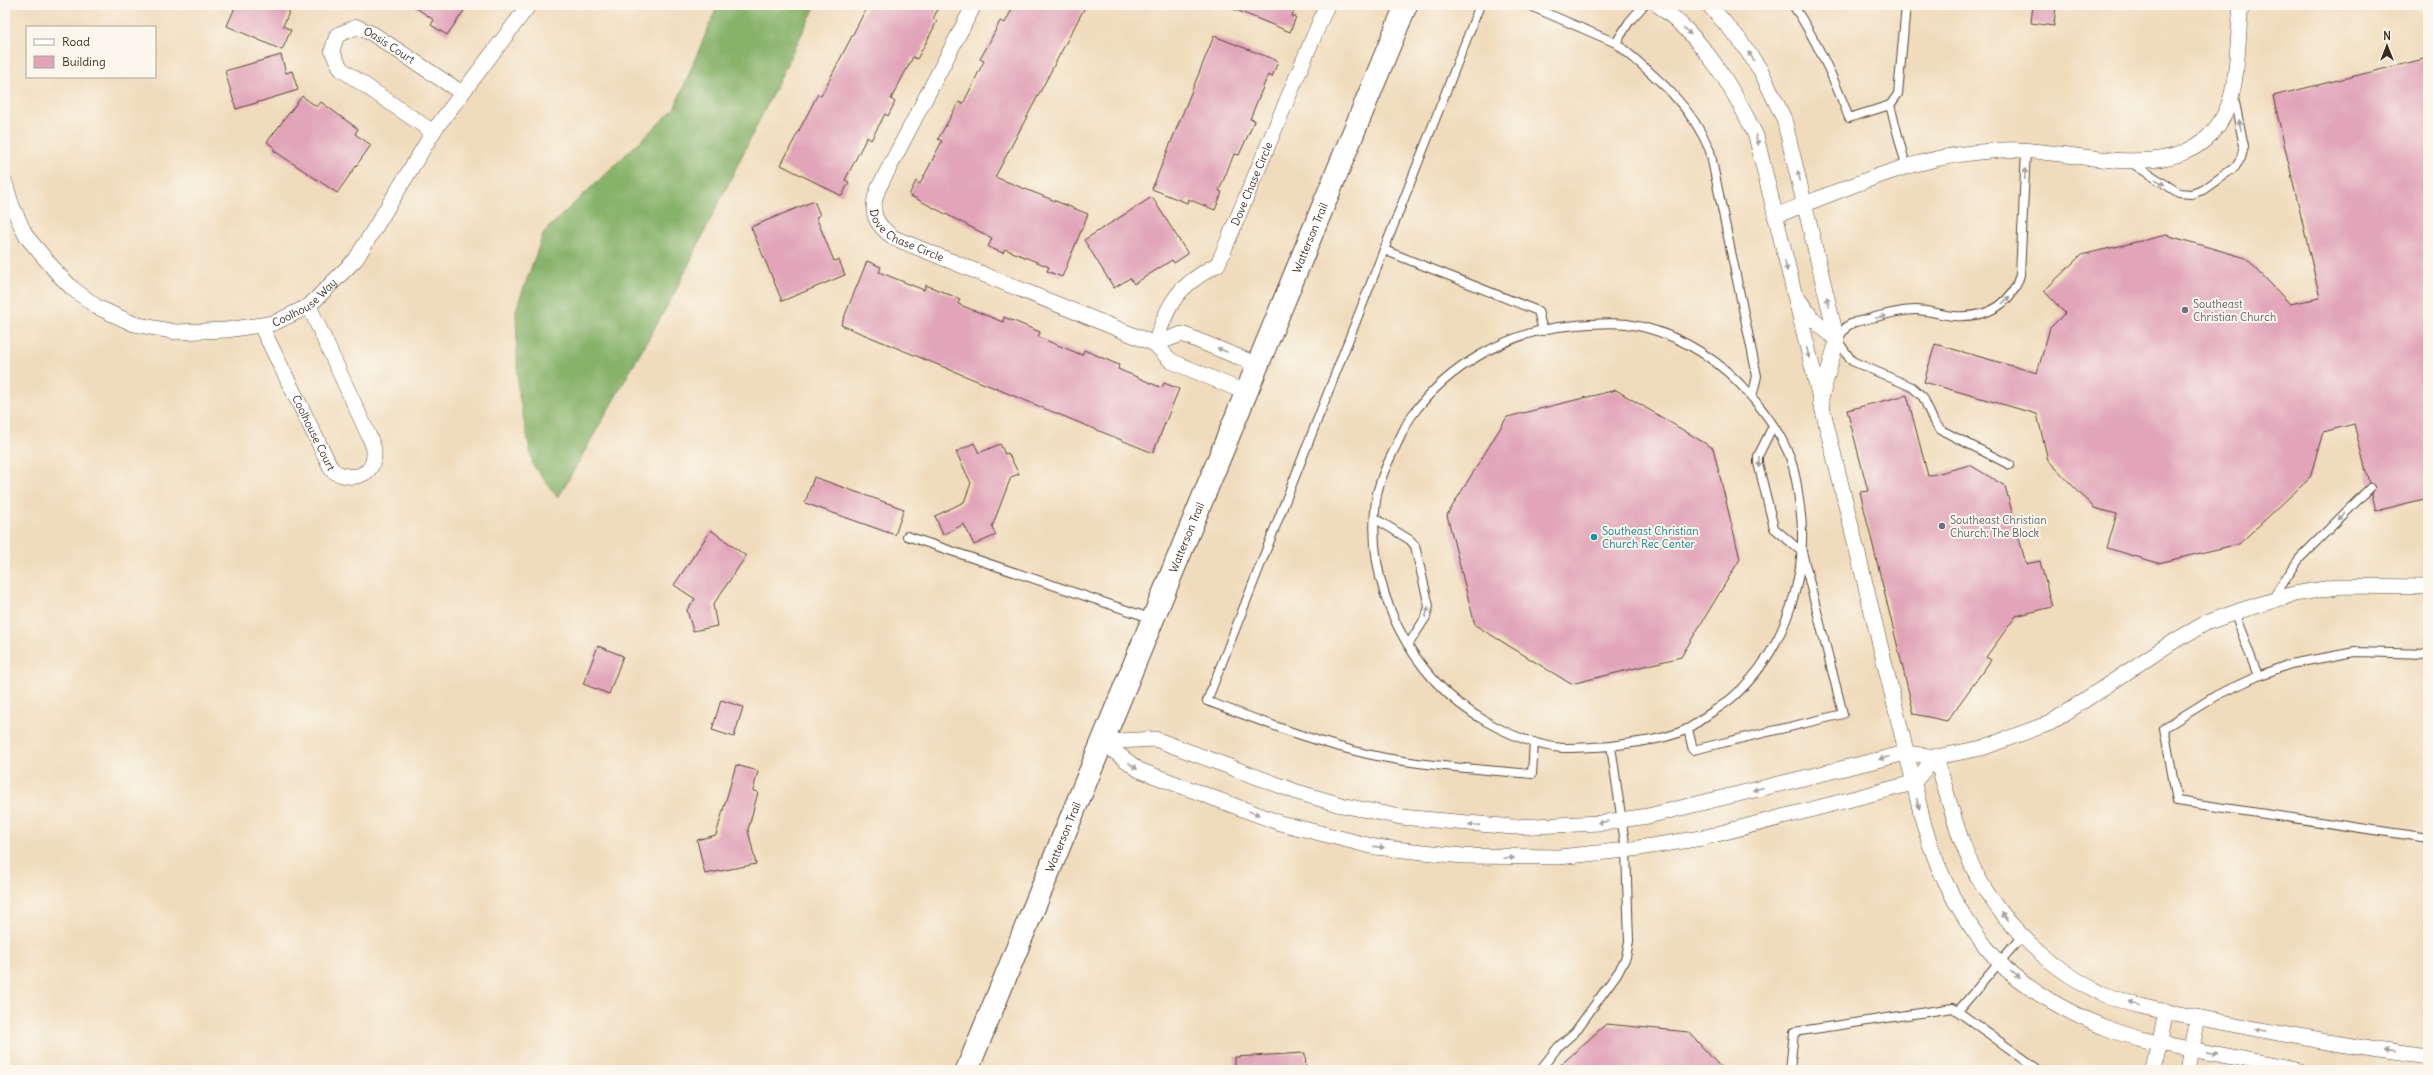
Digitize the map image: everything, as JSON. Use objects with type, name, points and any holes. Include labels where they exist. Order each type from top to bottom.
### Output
[{"type":"main road","name":"Watterson Trail","points":[[967,1070],[1406,5]]},
{"type":"street","name":"Coolhouse Way","points":[[5,183],[12,206],[26,236],[63,280],[97,307],[134,324],[176,332],[261,326],[300,313],[309,306],[356,259],[433,132],[529,5]]},
{"type":"street","name":"Dove Chase Circle","points":[[974,5],[878,189],[873,202],[874,216],[880,228],[894,238],[1155,344],[1171,361],[1247,392]]},
{"type":"street","name":"Dove Chase Circle","points":[[1155,344],[1166,312],[1174,298],[1188,282],[1218,264],[1327,5]]},
{"type":"street","points":[[1658,5],[1699,43],[1721,71],[1741,105],[1756,136],[1791,288],[1913,783],[1932,856],[1953,897],[1976,932],[1999,962],[2026,984],[2104,1027],[2159,1043],[2302,1070]]},
{"type":"street","points":[[1709,5],[1739,39],[1762,71],[1784,120],[1806,204],[1837,340],[1820,402]]},
{"type":"street","points":[[1775,216],[1906,166],[1956,154],[2026,150],[2127,161],[2165,159],[2184,154],[2216,130],[2223,119],[2232,89],[2241,5]]},
{"type":"street","name":"Oasis Court","points":[[433,132],[341,69],[332,51],[337,35],[357,27],[373,34],[462,93]]},
{"type":"street","points":[[1791,288],[1812,318],[1837,340]]},
{"type":"street","name":"Coolhouse Court","points":[[261,326],[332,470],[342,477],[355,478],[366,474],[372,463],[374,451],[369,436],[309,306]]},
{"type":"street","points":[[1155,344],[1182,334],[1258,365]]},
{"type":"street","points":[[1102,742],[1155,739],[1216,764],[1297,792],[1401,817],[1513,827],[1600,823],[1655,814],[1906,753],[1936,757],[1982,748],[2050,723],[2171,643],[2206,623],[2234,612],[2294,594],[2343,586],[2428,587]]},
{"type":"street","points":[[1102,742],[1139,770],[1280,823],[1375,847],[1503,858],[1559,857],[1626,850],[1702,838],[1913,783],[1936,757]]},
{"type":"street","points":[[1936,757],[1967,855],[1986,890],[2008,922],[2022,936],[2062,969],[2101,993],[2137,1005],[2296,1037],[2428,1057]]},
{"type":"street","points":[[2154,1070],[2166,1011]]},
{"type":"street","points":[[2188,1070],[2198,1017]]},
{"type":"lane","points":[[1480,5],[1207,701],[1283,729],[1352,750],[1456,768],[1532,774],[1534,742]]},
{"type":"lane","points":[[1528,5],[1616,43],[1659,79],[1688,110],[1702,130],[1710,151],[1757,376],[1752,396]]},
{"type":"lane","points":[[1616,43],[1629,22],[1644,5]]},
{"type":"lane","points":[[1793,5],[1814,38],[1832,75],[1850,118],[1890,105],[1898,94],[1906,5]]},
{"type":"lane","points":[[2127,161],[2179,193],[2191,194],[2203,190],[2235,167],[2241,158],[2244,146],[2232,89]]},
{"type":"lane","points":[[1890,105],[1906,166]]},
{"type":"lane","points":[[2010,465],[1941,430],[1934,422],[1923,396],[1912,387],[1852,361],[1837,340],[1847,326],[1855,322],[1915,310],[1955,316],[1973,315],[1987,312],[2008,298],[2016,289],[2020,274],[2026,150]]},
{"type":"lane","points":[[1384,250],[1538,311],[1543,331]]},
{"type":"lane","points":[[1606,323],[1629,324],[1668,336],[1705,355],[1724,369],[1752,396],[1773,426],[1786,449],[1796,478],[1802,513],[1802,552],[1798,587],[1783,627],[1760,666],[1733,697],[1688,729],[1656,739],[1611,746],[1563,748],[1534,742],[1507,733],[1469,712],[1437,685],[1400,633],[1384,591],[1377,556],[1377,495],[1384,469],[1411,416],[1442,382],[1482,353],[1525,335],[1543,331],[1563,326],[1606,323]]},
{"type":"lane","points":[[1688,729],[1693,750],[1843,714],[1802,552],[1774,528],[1758,463],[1758,456],[1773,426]]},
{"type":"lane","points":[[2272,601],[2299,559],[2370,488]]},
{"type":"lane","points":[[1376,519],[1410,540],[1415,546],[1429,606],[1426,617],[1408,646]]},
{"type":"lane","points":[[907,536],[1154,619]]},
{"type":"lane","points":[[2234,612],[2258,676]]},
{"type":"lane","points":[[2428,654],[2354,652],[2290,664],[2258,676],[2218,695],[2164,728],[2177,800],[2428,838]]},
{"type":"lane","points":[[1540,1070],[1558,1047],[1575,1032],[1619,971],[1626,957],[1629,940],[1626,850],[1611,746]]},
{"type":"lane","points":[[1958,1011],[2022,936]]},
{"type":"lane","points":[[1790,1070],[1794,1032],[1953,1008],[2039,1070]]},
{"type":"green space","points":[[718,5],[816,5],[675,292],[558,498],[533,465],[518,390],[516,310],[544,232],[674,109]]},
{"type":"building","points":[[236,5],[279,5],[290,10],[283,26],[291,30],[282,50],[227,26]]},
{"type":"building","points":[[412,5],[468,5],[447,35],[431,25],[434,20]]},
{"type":"building","points":[[868,5],[940,5],[933,19],[937,21],[930,35],[917,59],[913,57],[891,99],[895,102],[888,116],[885,114],[871,140],[867,137],[845,180],[849,182],[842,196],[781,165],[818,94],[821,96]]},
{"type":"building","points":[[1014,5],[1086,5],[995,177],[1088,214],[1062,277],[1047,271],[1049,267],[1005,249],[1003,253],[988,247],[992,238],[909,195],[916,181],[920,184],[942,141],[938,139],[959,102],[963,104],[984,61],[980,59],[1000,21],[1005,23]]},
{"type":"building","points":[[1224,5],[1296,5],[1292,16],[1296,17],[1290,32]]},
{"type":"building","points":[[2033,5],[2056,5],[2054,26],[2031,23]]},
{"type":"building","points":[[1214,36],[1278,61],[1272,77],[1268,75],[1250,119],[1255,120],[1239,155],[1234,154],[1219,191],[1222,192],[1215,210],[1188,199],[1187,203],[1152,189]]},
{"type":"building","points":[[281,55],[286,73],[292,71],[298,90],[236,109],[225,71]]},
{"type":"building","name":"Southeast Christian Church","points":[[2428,58],[2428,498],[2376,511],[2372,494],[2375,487],[2369,483],[2354,424],[2323,432],[2310,478],[2239,544],[2158,563],[2107,548],[2117,514],[2094,508],[2048,460],[2037,414],[1924,382],[1935,344],[2037,373],[2050,328],[2065,313],[2044,291],[2081,255],[2166,235],[2246,258],[2290,304],[2320,298],[2273,96]]},
{"type":"building","points":[[302,96],[317,107],[321,102],[358,129],[355,134],[371,145],[337,193],[273,150],[275,148],[267,142]]},
{"type":"building","points":[[1152,197],[1188,254],[1174,263],[1172,260],[1134,284],[1130,278],[1114,288],[1084,240]]},
{"type":"building","points":[[814,201],[820,215],[816,217],[834,261],[839,260],[845,275],[782,301],[751,227]]},
{"type":"building","points":[[867,261],[881,267],[879,272],[924,290],[926,285],[960,299],[958,304],[1003,322],[1004,317],[1040,332],[1038,337],[1082,355],[1084,350],[1119,365],[1118,369],[1162,388],[1164,383],[1179,389],[1153,453],[841,325]]},
{"type":"building","name":"Southeast Christian Church Rec Center","points":[[1616,390],[1713,448],[1740,559],[1681,657],[1571,684],[1475,625],[1447,515],[1507,417]]},
{"type":"building","name":"Southeast Christian Church: The Block","points":[[1907,395],[1928,476],[1970,465],[2005,486],[2026,564],[2040,561],[2052,607],[2016,616],[1986,657],[1991,660],[1947,721],[1914,714],[1860,492],[1868,491],[1847,410]]},
{"type":"building","points":[[974,443],[979,453],[1000,444],[1005,454],[1008,453],[1019,474],[1011,477],[992,527],[996,535],[974,545],[964,524],[943,535],[935,516],[964,502],[971,483],[956,452]]},
{"type":"building","points":[[814,477],[904,509],[895,535],[805,503]]},
{"type":"building","points":[[711,530],[746,556],[713,605],[717,626],[693,631],[687,610],[695,599],[674,585]]},
{"type":"building","points":[[598,646],[623,656],[609,694],[583,684]]},
{"type":"building","points":[[721,700],[743,707],[734,737],[712,730]]},
{"type":"building","points":[[736,765],[758,771],[753,791],[758,792],[748,830],[756,864],[705,874],[697,840],[716,835]]},
{"type":"building","points":[[1606,1024],[1689,1032],[1723,1070],[1555,1070]]},
{"type":"building","points":[[1305,1053],[1306,1070],[1235,1070],[1235,1057]]},
{"type":"place","name":"Southeast Christian Church","points":[[2185,310]]},
{"type":"place","name":"Southeast Christian Church: The Block","points":[[1942,526]]},
{"type":"place","name":"Southeast Christian Church Rec Center","points":[[1594,537]]}]
